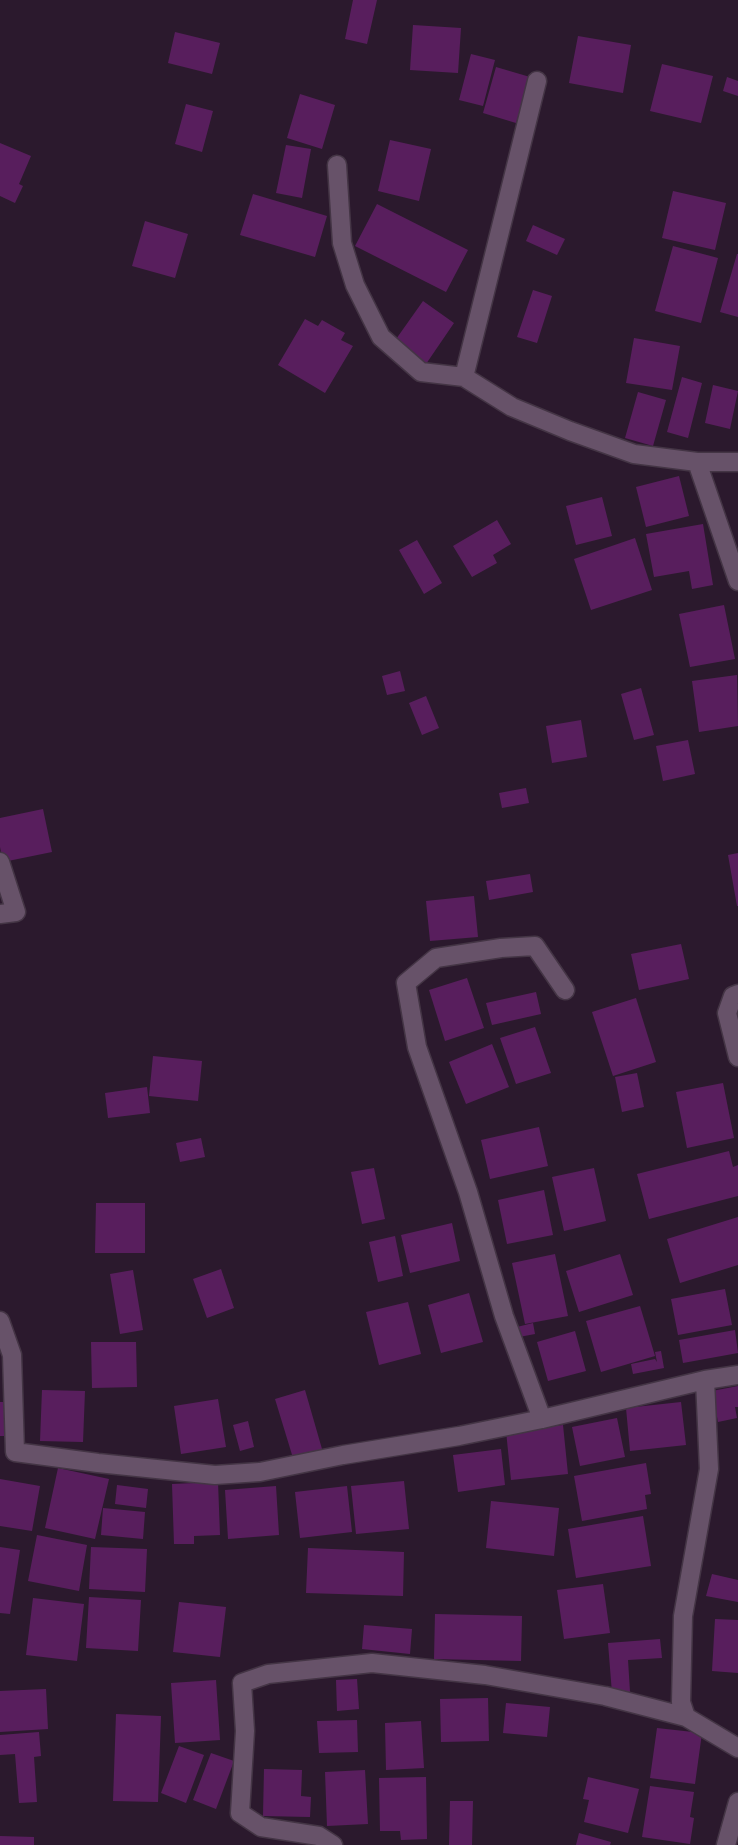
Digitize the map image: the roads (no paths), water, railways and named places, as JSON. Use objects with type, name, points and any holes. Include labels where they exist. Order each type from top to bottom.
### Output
[{"type":"street","points":[[464,377],[537,82]]},
{"type":"street","points":[[337,165],[342,243],[355,285],[381,337],[421,372],[464,377],[512,407],[634,454],[697,462],[738,462]]},
{"type":"street","points":[[697,462],[738,581]]},
{"type":"street","points":[[0,862],[16,912],[0,914]]},
{"type":"street","points":[[542,1419],[504,1315],[468,1192],[417,1047],[406,983],[436,958],[501,948],[535,946],[565,990]]},
{"type":"street","points":[[738,994],[733,996],[727,1013],[738,1057]]},
{"type":"street","points":[[0,1321],[12,1355],[8,1452],[215,1475],[260,1472],[459,1436],[705,1380],[738,1375]]},
{"type":"street","points":[[686,1717],[681,1702],[683,1616],[709,1469],[705,1380]]},
{"type":"street","points":[[333,1845],[319,1836],[261,1827],[240,1813],[246,1731],[242,1683],[268,1674],[372,1663],[485,1675],[605,1696],[686,1717],[738,1748]]},
{"type":"street","points":[[726,1845],[738,1802]]}]
